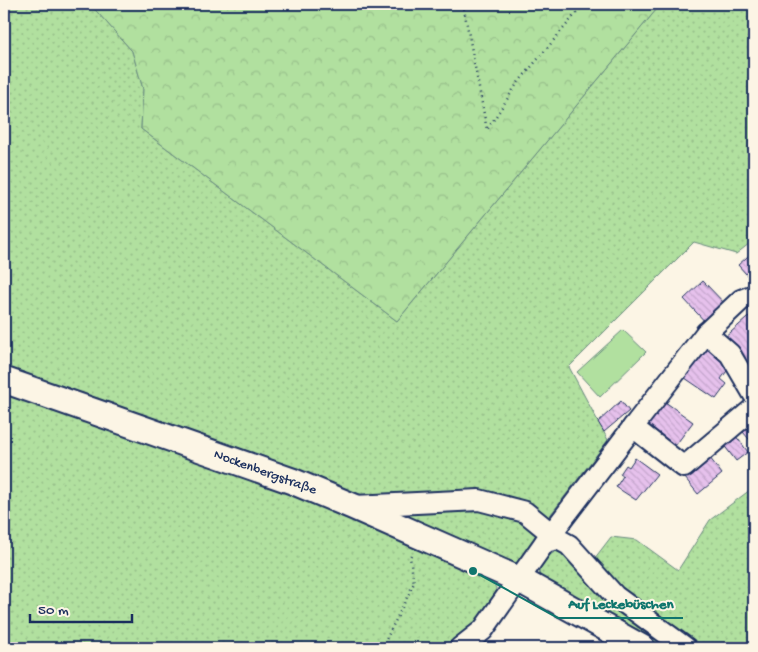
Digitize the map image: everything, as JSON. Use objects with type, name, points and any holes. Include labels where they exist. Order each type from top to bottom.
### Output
[{"type":"main road","name":"Nockenbergstraße","points":[[4,380],[292,481],[352,506],[420,538],[520,580],[642,648]]},
{"type":"street","points":[[460,648],[482,630],[549,538],[706,333],[741,300],[754,295]]},
{"type":"street","points":[[706,333],[730,354],[754,395]]},
{"type":"street","points":[[633,427],[684,467],[754,408]]},
{"type":"street","points":[[352,506],[479,500],[525,512],[549,538],[569,545],[615,596],[686,648]]},
{"type":"path","points":[[462,4],[487,130],[517,84],[584,4]]},
{"type":"path","points":[[382,648],[414,583],[410,557],[420,538]]},
{"type":"green space","points":[[4,4],[90,4],[132,51],[143,89],[141,129],[397,321],[661,4],[754,4],[754,240],[736,254],[694,242],[569,367],[608,440],[548,518],[514,501],[367,498],[258,454],[148,421],[4,367]]},
{"type":"green space","points":[[90,4],[661,4],[397,321],[141,129],[143,89],[132,51]]},
{"type":"green space","points":[[623,330],[646,352],[600,397],[577,372]]},
{"type":"green space","points":[[4,391],[69,417],[242,474],[420,547],[471,571],[496,587],[492,606],[482,622],[453,648],[4,648]]},
{"type":"green space","points":[[754,474],[754,648],[694,648],[669,632],[591,563],[611,537],[637,540],[678,570],[710,520],[750,490]]},
{"type":"green space","points":[[475,505],[520,517],[540,535],[515,570],[382,510]]},
{"type":"green space","points":[[556,551],[568,557],[676,648],[658,648],[541,580],[538,567]]},
{"type":"building","points":[[754,251],[754,283],[738,265]]},
{"type":"building","points":[[703,281],[728,307],[708,325],[684,299]]},
{"type":"building","points":[[754,312],[754,369],[751,372],[723,339]]},
{"type":"building","points":[[706,346],[732,364],[721,379],[727,384],[716,399],[685,378]]},
{"type":"building","points":[[661,399],[693,422],[675,446],[643,422]]},
{"type":"building","points":[[621,401],[629,411],[604,432],[598,422]]},
{"type":"building","points":[[754,423],[754,445],[743,432]]},
{"type":"building","points":[[735,435],[748,452],[736,461],[723,444]]},
{"type":"building","points":[[635,458],[657,474],[636,500],[616,487],[623,476],[620,474],[626,465],[629,467]]},
{"type":"building","points":[[710,458],[722,474],[698,494],[685,478]]},
{"type":"place","name":"Auf Leckebüschen","points":[[473,571]]}]
